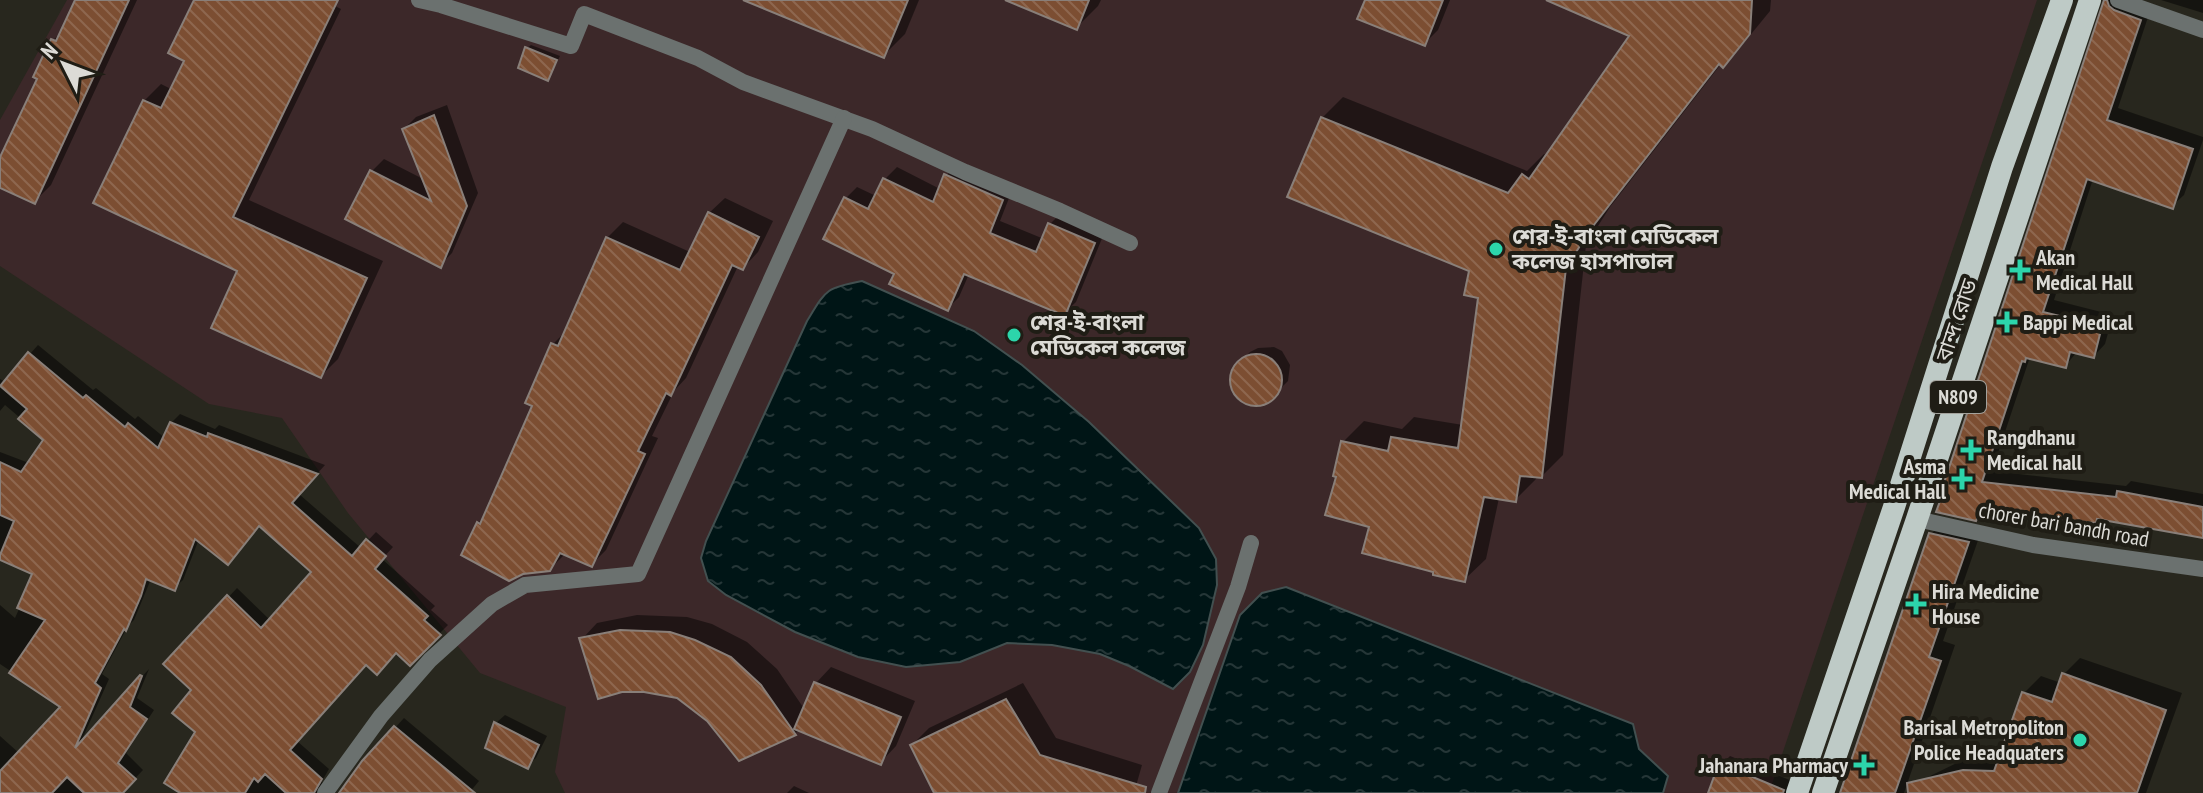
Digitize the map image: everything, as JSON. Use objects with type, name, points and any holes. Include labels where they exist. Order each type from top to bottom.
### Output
[{"type":"highway","name":"বান্দ রোড","points":[[1797,793],[1894,507],[2002,167],[2062,0]]},
{"type":"highway","name":"বান্দ রোড","points":[[1823,793],[2090,0]]},
{"type":"street","points":[[419,0],[571,46],[584,14],[698,58],[743,82],[844,118],[1130,243]]},
{"type":"street","points":[[2118,0],[2203,30]]},
{"type":"street","points":[[325,793],[381,716],[430,660],[492,604],[525,585],[638,574],[844,118]]},
{"type":"street","name":"chorer bari bandh road","points":[[1917,519],[2033,545],[2203,569]]},
{"type":"street","points":[[1159,793],[1238,587],[1251,543]]},
{"type":"shaded area","name":"শের-ই-বাংলা মেডিকেল কলেজ","points":[[67,0],[2037,0],[1769,793],[565,793],[555,772],[566,707],[480,673],[348,513],[282,418],[209,404],[0,266],[0,120]]},
{"type":"water","points":[[862,281],[974,331],[1022,365],[1089,422],[1199,528],[1216,559],[1217,585],[1203,645],[1190,672],[1173,689],[1100,654],[1052,645],[1007,643],[960,662],[906,667],[858,657],[795,632],[726,595],[708,581],[701,558],[706,541],[807,321],[828,292]]},
{"type":"water","points":[[1286,587],[1633,724],[1639,749],[1668,776],[1663,793],[1178,793],[1240,615],[1262,593]]},
{"type":"building","points":[[75,0],[129,0],[35,204],[0,188],[0,157],[37,79],[33,77],[51,39],[56,41]]},
{"type":"building","points":[[194,0],[338,0],[233,217],[367,278],[321,378],[211,328],[237,271],[93,203],[143,100],[161,108],[184,61],[168,53]]},
{"type":"building","points":[[743,0],[908,0],[884,58]]},
{"type":"building","points":[[1005,0],[1089,0],[1077,30]]},
{"type":"building","points":[[1365,0],[1443,0],[1425,46],[1357,19]]},
{"type":"building","name":"শের-ই-বাংলা মেডিকেল কলেজ হাসপাতাল","points":[[1546,0],[1752,0],[1750,34],[1723,68],[1719,64],[1590,230],[1566,268],[1542,478],[1520,476],[1516,502],[1484,497],[1465,582],[1362,553],[1369,527],[1325,515],[1336,477],[1333,476],[1341,441],[1388,451],[1391,437],[1458,448],[1478,298],[1464,295],[1469,271],[1287,197],[1321,117],[1508,193],[1522,174],[1529,179],[1629,36]]},
{"type":"building","points":[[2104,0],[2114,10],[2141,20],[2107,120],[2193,149],[2173,209],[2087,179],[2043,312],[2102,326],[2094,358],[2070,352],[2066,368],[2026,358],[2025,362],[2022,361],[1982,482],[2116,497],[2117,491],[2203,507],[2203,538],[2097,519],[2096,523],[1980,511],[1976,521],[1936,512]]},
{"type":"building","points":[[525,47],[557,60],[548,81],[518,68]]},
{"type":"building","points":[[434,115],[467,206],[441,268],[345,219],[370,170],[431,201],[402,129]]},
{"type":"building","points":[[944,174],[1003,200],[990,233],[1036,252],[1048,223],[1095,243],[1065,316],[964,274],[948,311],[889,284],[894,274],[823,239],[844,197],[868,209],[883,178],[933,202]]},
{"type":"building","points":[[708,212],[759,237],[743,270],[732,265],[671,396],[666,393],[638,451],[645,454],[592,567],[560,553],[550,571],[523,574],[509,581],[461,555],[477,522],[480,524],[532,406],[525,403],[551,343],[558,346],[606,237],[680,270]]},
{"type":"building","points":[[28,352],[83,398],[86,395],[125,427],[128,423],[158,448],[170,422],[318,474],[292,503],[352,556],[366,539],[386,556],[375,569],[428,616],[424,620],[441,635],[410,666],[396,653],[377,675],[366,665],[290,750],[322,779],[314,793],[286,793],[265,774],[258,782],[254,778],[245,793],[180,793],[164,783],[195,732],[172,713],[191,690],[163,664],[227,595],[261,628],[311,572],[259,526],[228,565],[195,539],[175,591],[146,579],[126,631],[124,629],[95,683],[101,688],[75,748],[142,676],[130,707],[147,719],[118,763],[136,779],[123,793],[84,793],[67,777],[52,793],[0,793],[0,771],[60,707],[9,673],[45,620],[17,608],[32,574],[0,560],[14,521],[0,515],[0,462],[21,472],[43,440],[18,419],[27,409],[0,386]]},
{"type":"building","points":[[1256,354],[1274,362],[1282,380],[1274,398],[1256,406],[1238,398],[1230,380],[1238,362]]},
{"type":"building","points":[[1929,533],[1969,542],[1929,657],[1941,661],[1895,793],[1840,793]]},
{"type":"building","points":[[620,630],[670,632],[731,657],[761,685],[796,735],[739,761],[707,721],[677,698],[622,692],[598,699],[579,638]]},
{"type":"building","name":"Barisal Metropoliton Police Headquaters","points":[[2062,673],[2166,710],[2137,793],[1908,793],[1907,783],[1963,770],[1994,771],[2022,692],[2052,702]]},
{"type":"building","points":[[814,682],[901,717],[881,765],[794,729]]},
{"type":"building","points":[[1006,699],[1040,755],[1146,787],[1145,793],[934,793],[910,745]]},
{"type":"building","points":[[494,722],[539,745],[528,769],[485,748]]},
{"type":"building","points":[[394,726],[475,793],[339,793],[362,761]]},
{"type":"building","points":[[1719,763],[1784,790],[1783,793],[1708,793]]},
{"type":"place","name":"শের-ই-বাংলা মেডিকেল কলেজ হাসপাতাল","points":[[1496,249]]},
{"type":"place","name":"Akan Medical Hall","points":[[2020,270]]},
{"type":"place","name":"Bappi Medical","points":[[2007,322]]},
{"type":"place","name":"শের-ই-বাংলা মেডিকেল কলেজ","points":[[1014,335]]},
{"type":"place","name":"Rangdhanu Medical hall","points":[[1971,450]]},
{"type":"place","name":"Asma Medical Hall","points":[[1962,479]]},
{"type":"place","name":"Hira Medicine House","points":[[1916,604]]},
{"type":"place","name":"Barisal Metropoliton Police Headquaters","points":[[2080,740]]},
{"type":"place","name":"Jahanara Pharmacy","points":[[1864,765]]}]
